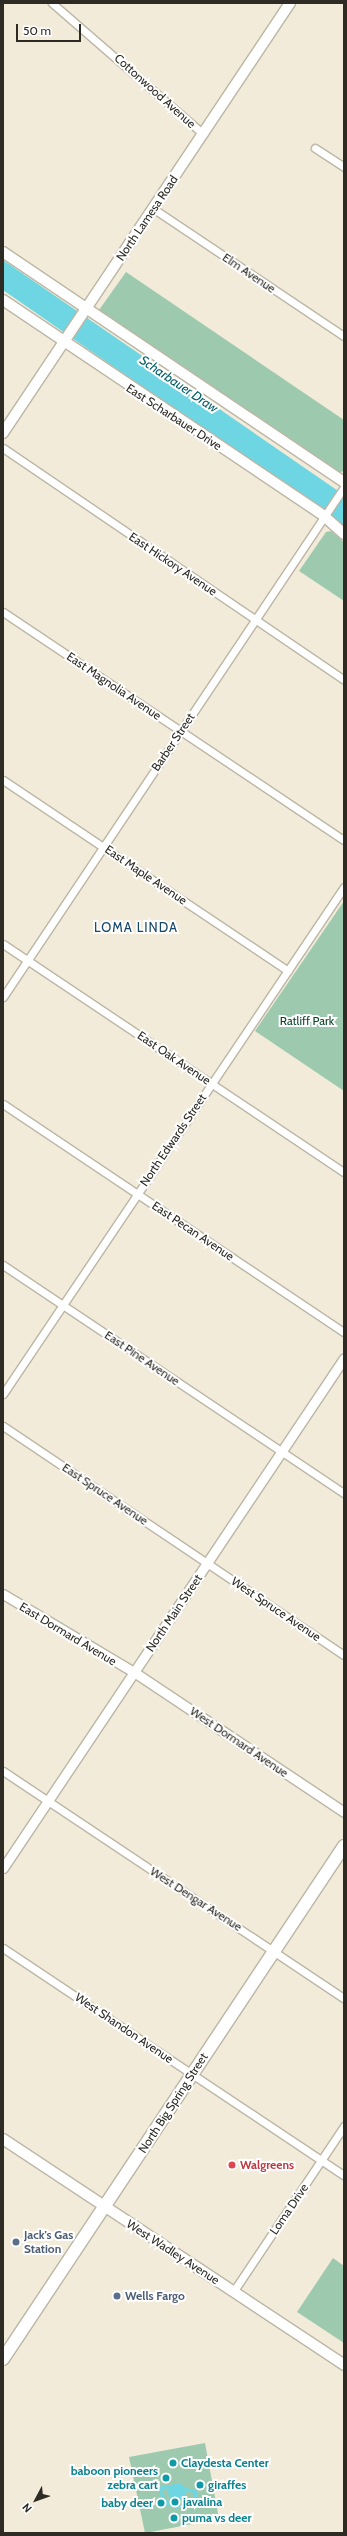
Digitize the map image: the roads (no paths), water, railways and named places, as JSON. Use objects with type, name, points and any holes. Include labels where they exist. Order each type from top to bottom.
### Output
[{"type":"highway","name":"North Big Spring Street","points":[[3,2359],[344,1846]]},
{"type":"main road","name":"North Lamesa Road","points":[[3,433],[154,209],[290,3]]},
{"type":"main road","points":[[3,252],[85,310],[344,482]]},
{"type":"main road","name":"East Scharbauer Drive","points":[[3,300],[65,340],[324,516],[344,534]]},
{"type":"main road","name":"West Wadley Avenue","points":[[3,2139],[344,2365]]},
{"type":"street","name":"Cottonwood Avenue","points":[[52,3],[203,134]]},
{"type":"street","points":[[315,148],[344,167]]},
{"type":"street","name":"Elm Avenue","points":[[154,209],[344,336]]},
{"type":"street","name":"East Hickory Avenue","points":[[3,448],[344,680]]},
{"type":"street","name":"Barber Street","points":[[3,997],[254,619],[344,487]]},
{"type":"street","name":"East Magnolia Avenue","points":[[3,612],[344,840]]},
{"type":"street","name":"East Maple Avenue","points":[[3,780],[288,971]]},
{"type":"street","name":"North Edwards Street","points":[[3,1394],[62,1304],[344,887]]},
{"type":"street","name":"East Oak Avenue","points":[[3,944],[344,1172]]},
{"type":"street","name":"East Pecan Avenue","points":[[3,1104],[344,1332]]},
{"type":"street","name":"East Pine Avenue","points":[[3,1265],[344,1493]]},
{"type":"street","name":"North Main Street","points":[[3,1868],[344,1358]]},
{"type":"street","name":"East Spruce Avenue","points":[[3,1426],[207,1562]]},
{"type":"street","name":"West Spruce Avenue","points":[[207,1562],[344,1655]]},
{"type":"street","name":"East Dormard Avenue","points":[[3,1594],[134,1672]]},
{"type":"street","name":"West Dormard Avenue","points":[[134,1672],[344,1812]]},
{"type":"street","name":"West Dengar Avenue","points":[[3,1771],[344,1998]]},
{"type":"street","name":"West Shandon Avenue","points":[[3,1948],[344,2175]]},
{"type":"street","name":"Loma Drive","points":[[233,2292],[344,2126]]},
{"type":"water","name":"Scharbauer Draw","points":[[3,260],[344,495],[344,527],[3,290]]},
{"type":"water","points":[[177,2483],[183,2486],[186,2492],[183,2498],[177,2501],[171,2498],[168,2492],[171,2486]]},
{"type":"waterway","points":[[168,2487],[161,2488],[161,2494],[167,2503],[176,2507],[185,2507],[195,2498],[195,2492],[185,2489]]},
{"type":"place","name":"Walgreens","points":[[232,2165]]},
{"type":"place","name":"Jack's Gas Station","points":[[16,2242]]},
{"type":"place","name":"Wells Fargo","points":[[117,2296]]},
{"type":"place","name":"Claydesta Center","points":[[173,2463]]},
{"type":"place","name":"baboon pioneers zebra cart","points":[[166,2478]]},
{"type":"place","name":"giraffes","points":[[200,2485]]},
{"type":"place","name":"javalina","points":[[175,2502]]},
{"type":"place","name":"baby deer","points":[[161,2503]]},
{"type":"place","name":"puma vs deer","points":[[174,2518]]},
{"type":"district","name":"LOMA LINDA","points":[[136,927]]},
{"type":"park label","name":"Ratliff Park","points":[[307,1021]]}]
